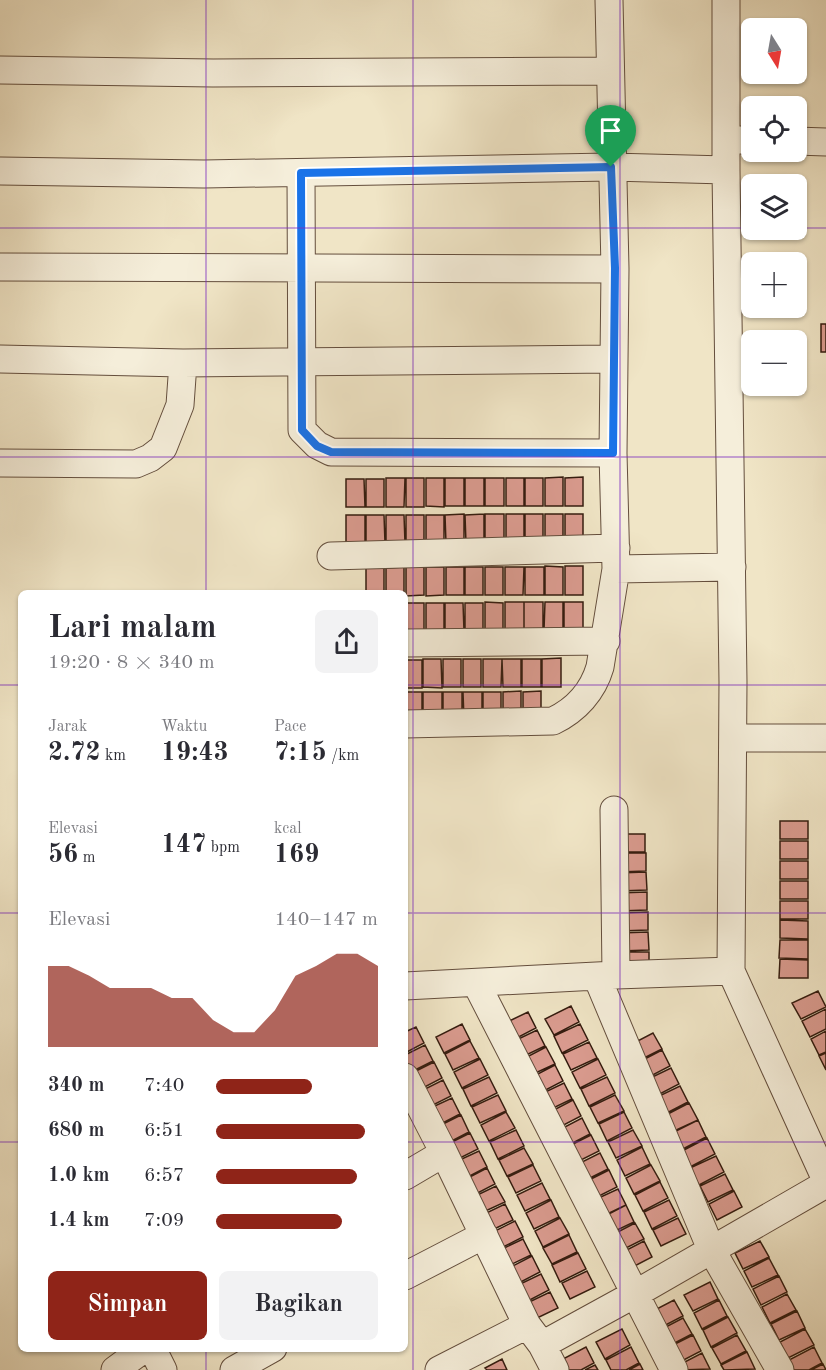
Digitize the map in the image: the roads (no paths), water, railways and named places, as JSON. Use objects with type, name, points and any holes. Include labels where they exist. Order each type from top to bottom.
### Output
[{"type":"street","points":[[408,724],[553,721],[572,709],[597,680],[606,641],[616,559],[613,453],[615,268],[609,0]]},
{"type":"street","points":[[439,1370],[535,1335],[635,1294],[826,1182],[731,971],[733,682],[726,170],[739,140],[726,0]]},
{"type":"street","points":[[0,70],[213,73],[610,71]]},
{"type":"street","points":[[807,141],[826,142]]},
{"type":"street","points":[[0,171],[204,174],[611,167],[726,170]]},
{"type":"street","points":[[301,173],[302,430],[317,446],[331,452],[613,453]]},
{"type":"street","points":[[0,267],[615,268]]},
{"type":"street","points":[[0,359],[183,363],[303,360],[613,360]]},
{"type":"street","points":[[0,463],[136,464],[150,458],[163,448],[180,405],[183,363]]},
{"type":"street","points":[[331,556],[616,559],[732,567]]},
{"type":"street","points":[[408,643],[606,641]]},
{"type":"street","points":[[733,738],[826,738]]},
{"type":"street","points":[[614,810],[606,976],[711,1249],[780,1370]]},
{"type":"street","points":[[408,986],[731,971]]},
{"type":"street","points":[[476,983],[674,1370]]},
{"type":"street","points":[[408,1083],[535,1335],[555,1370]]},
{"type":"street","points":[[408,1174],[444,1153]]},
{"type":"street","points":[[408,1274],[484,1235]]},
{"type":"street","points":[[115,1370],[140,1352]]},
{"type":"street","points":[[154,1352],[163,1370]]},
{"type":"street","points":[[234,1370],[266,1352]]}]
